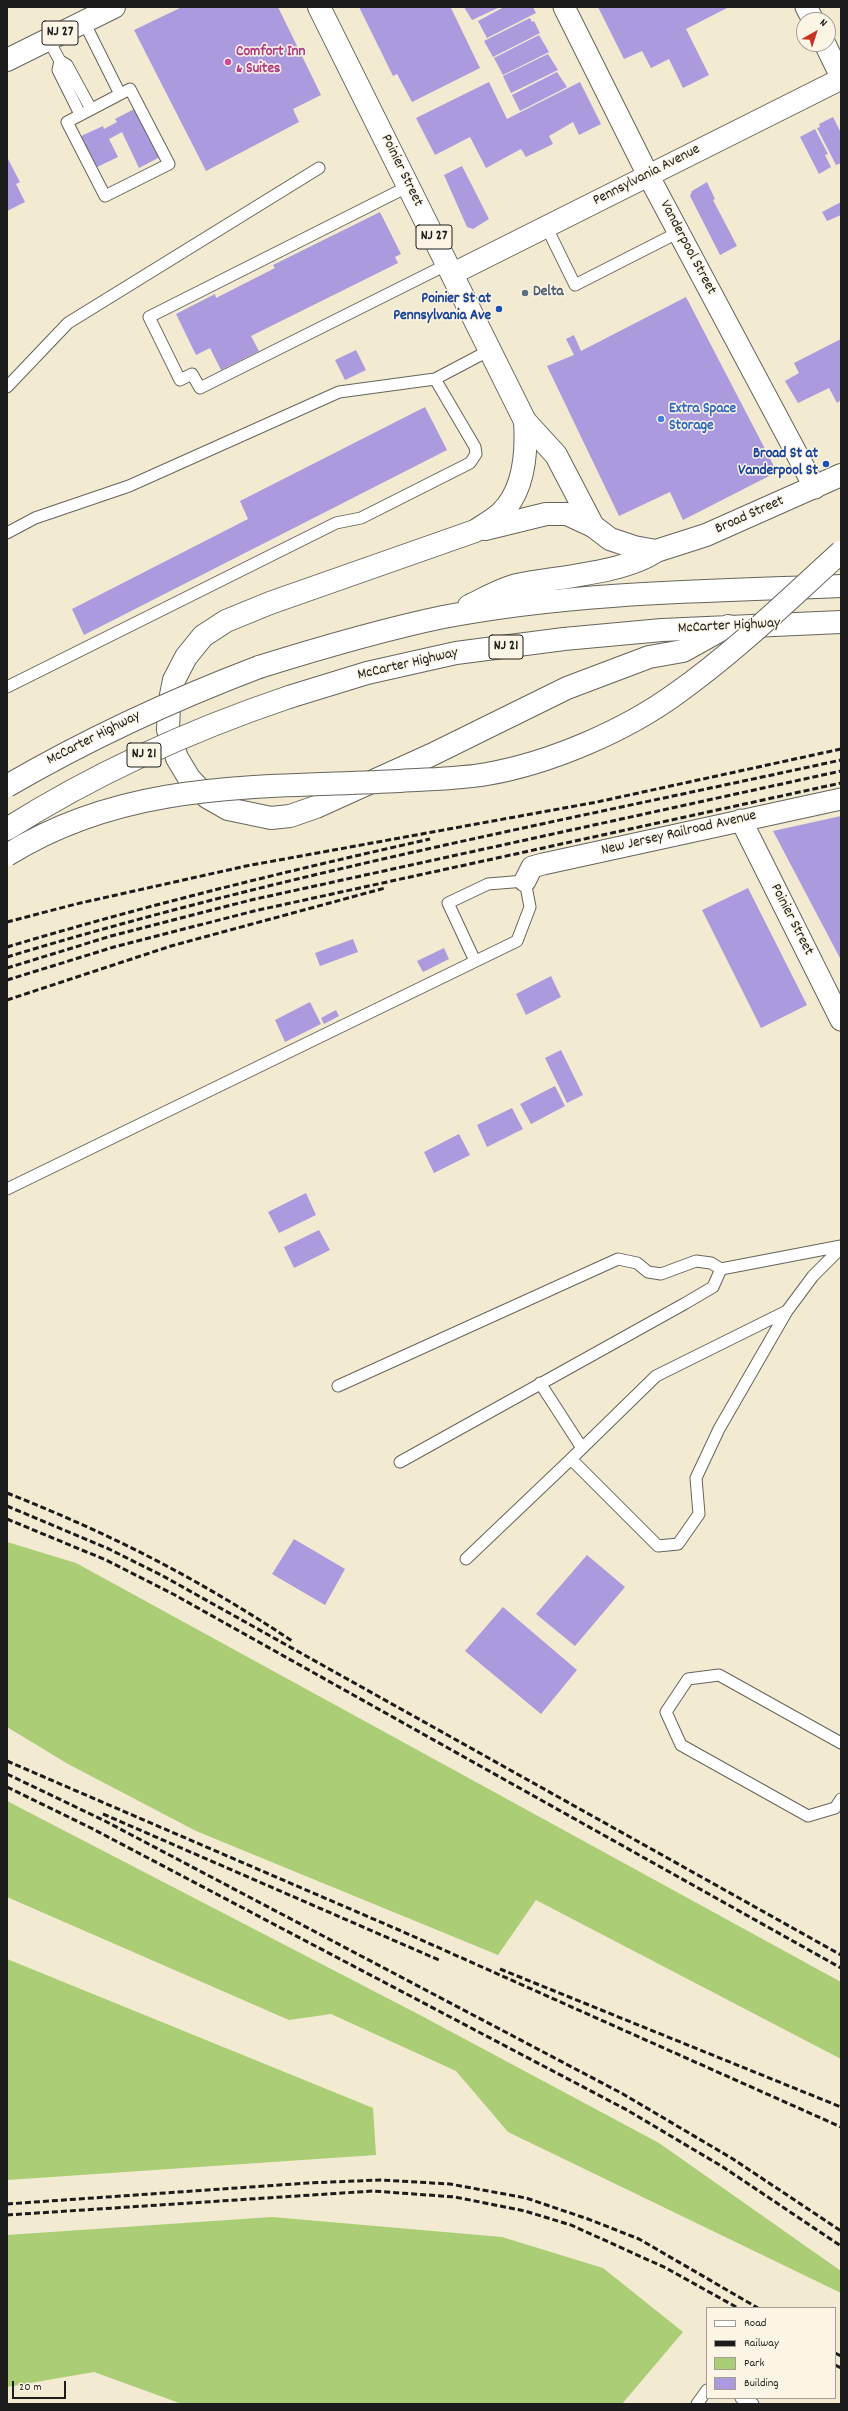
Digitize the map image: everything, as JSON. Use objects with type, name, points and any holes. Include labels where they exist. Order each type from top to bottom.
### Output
[{"type":"main road","name":"Poinier Street","points":[[319,7],[525,421]]},
{"type":"main road","name":"NJ 27","points":[[7,60],[98,13]]},
{"type":"main road","name":"NJ 27","points":[[525,421],[556,455],[593,526]]},
{"type":"main road","points":[[476,531],[500,513],[516,491],[527,445],[525,421]]},
{"type":"main road","name":"Broad Street","points":[[656,551],[706,535],[815,488],[841,475]]},
{"type":"main road","points":[[656,551],[634,547],[610,539],[593,526],[567,514],[546,514],[476,531],[270,603],[226,621],[203,636],[186,657],[174,680],[169,705],[168,730],[177,758],[189,778],[207,798],[228,809],[271,818],[290,816],[316,807],[424,758],[567,688],[649,656],[683,650],[728,626]]},
{"type":"main road","points":[[444,617],[515,586],[585,574],[644,560],[656,551]]},
{"type":"main road","points":[[7,855],[29,841],[86,816],[137,802],[191,791],[263,785],[344,784],[442,778],[487,774],[531,763],[582,744],[628,723],[676,694],[729,652],[841,552]]},
{"type":"main road","name":"McCarter Highway","points":[[7,786],[58,756],[136,717],[259,667],[321,647],[444,617],[552,602],[666,593],[841,586]]},
{"type":"main road","name":"McCarter Highway","points":[[7,829],[62,796],[149,753],[243,713],[367,673],[456,653],[564,639],[728,626],[841,622]]},
{"type":"street","name":"Vanderpool Street","points":[[564,7],[648,175],[815,488]]},
{"type":"street","points":[[829,52],[841,78]]},
{"type":"street","name":"Pennsylvania Avenue","points":[[450,269],[546,226],[841,78]]},
{"type":"street","name":"New Jersey Railroad Avenue","points":[[525,882],[532,867],[841,799]]},
{"type":"street","name":"Poinier Street","points":[[741,820],[841,1020]]},
{"type":"lane","points":[[98,13],[120,94]]},
{"type":"lane","points":[[48,39],[60,61],[67,65],[91,109]]},
{"type":"lane","points":[[60,61],[58,70],[80,114]]},
{"type":"lane","points":[[130,89],[169,164],[105,196],[66,122],[120,94],[130,89]]},
{"type":"lane","points":[[7,387],[68,323],[319,168]]},
{"type":"lane","points":[[409,186],[149,317],[180,380],[192,374],[200,388],[450,269]]},
{"type":"lane","points":[[546,226],[575,285],[678,232]]},
{"type":"lane","points":[[7,533],[35,518],[129,486],[339,392],[435,379],[490,350]]},
{"type":"lane","points":[[7,687],[336,523],[361,518],[470,464],[476,454],[475,447],[435,379]]},
{"type":"lane","points":[[7,1190],[517,941],[530,907],[525,882],[488,884],[448,903],[475,961]]},
{"type":"lane","points":[[338,1386],[618,1259],[637,1263],[648,1272],[661,1274],[696,1261],[711,1263],[721,1269],[841,1247]]},
{"type":"lane","points":[[571,1459],[658,1546],[678,1544],[699,1514],[696,1478],[719,1429],[787,1311],[813,1276],[841,1247]]},
{"type":"lane","points":[[400,1462],[713,1287],[721,1269]]},
{"type":"lane","points":[[466,1559],[656,1376],[787,1311]]},
{"type":"lane","points":[[540,1384],[582,1448]]},
{"type":"lane","points":[[841,1743],[719,1675],[688,1679],[666,1712],[681,1745],[808,1816],[835,1808],[841,1799]]},
{"type":"lane","points":[[696,2404],[706,2391]]},
{"type":"lane","points":[[743,2399],[753,2404]]},
{"type":"green space","points":[[7,1542],[76,1563],[841,1982],[841,2059],[536,1900],[498,1955],[196,1831],[68,1764],[7,1727]]},
{"type":"green space","points":[[7,1801],[418,2014],[659,2143],[841,2271],[841,2293],[508,2132],[456,2071],[331,2014],[289,2020],[7,1897]]},
{"type":"green space","points":[[7,1959],[373,2108],[376,2155],[7,2180]]},
{"type":"green space","points":[[272,2217],[502,2237],[603,2268],[683,2332],[622,2404],[182,2404],[94,2372],[7,2387],[7,2235]]},
{"type":"building","name":"Comfort Inn & Suites","points":[[182,7],[278,7],[321,95],[293,109],[299,122],[206,171],[134,30]]},
{"type":"building","points":[[359,7],[454,7],[451,8],[480,68],[412,102],[397,74],[393,76]]},
{"type":"building","points":[[464,7],[500,7],[472,20]]},
{"type":"building","points":[[504,7],[533,7],[536,13],[487,38],[478,21]]},
{"type":"building","points":[[598,7],[729,7],[686,29],[709,75],[683,88],[669,59],[651,68],[642,51],[624,59]]},
{"type":"building","points":[[530,18],[532,22],[534,21],[540,33],[493,57],[484,41]]},
{"type":"building","points":[[539,35],[549,52],[503,75],[494,58]]},
{"type":"building","points":[[548,54],[558,70],[511,93],[503,76]]},
{"type":"building","points":[[557,72],[567,87],[520,111],[512,95]]},
{"type":"building","points":[[489,82],[507,119],[580,82],[601,124],[579,135],[573,122],[549,136],[553,144],[526,157],[521,149],[486,168],[470,137],[435,155],[416,118]]},
{"type":"building","points":[[138,107],[162,156],[139,168],[122,132],[109,139],[118,157],[95,168],[79,137],[103,126],[104,129],[117,122],[115,119]]},
{"type":"building","points":[[833,117],[841,133],[841,163],[836,165],[817,128],[820,127],[819,124]]},
{"type":"building","points":[[815,129],[828,154],[825,155],[831,167],[819,174],[800,137]]},
{"type":"building","points":[[7,157],[20,182],[16,184],[25,202],[7,211]]},
{"type":"building","points":[[462,166],[489,219],[473,229],[467,227],[444,175]]},
{"type":"building","points":[[707,182],[715,199],[713,200],[737,246],[720,255],[690,196],[692,191]]},
{"type":"building","points":[[841,202],[841,215],[827,221],[822,212]]},
{"type":"building","points":[[380,212],[401,254],[395,257],[398,263],[251,336],[259,351],[221,370],[210,348],[196,355],[176,314],[215,294],[216,298],[275,268],[273,265]]},
{"type":"building","name":"Extra Space Storage","points":[[686,297],[777,472],[683,520],[670,492],[619,516],[547,366],[574,355],[566,339],[574,335],[581,351]]},
{"type":"building","points":[[841,339],[841,400],[837,403],[829,388],[798,403],[785,381],[799,373],[794,363]]},
{"type":"building","points":[[356,350],[366,370],[345,380],[335,360]]},
{"type":"building","points":[[425,407],[447,450],[84,635],[72,609],[248,519],[240,501]]},
{"type":"building","points":[[841,816],[841,960],[773,831]]},
{"type":"building","points":[[748,888],[807,1005],[761,1028],[702,910]]},
{"type":"building","points":[[353,939],[358,952],[320,966],[315,953]]},
{"type":"building","points":[[444,948],[449,959],[423,972],[417,961]]},
{"type":"building","points":[[551,976],[561,997],[526,1015],[516,994]]},
{"type":"building","points":[[310,1002],[321,1024],[285,1042],[275,1020]]},
{"type":"building","points":[[336,1010],[339,1016],[324,1024],[321,1018]]},
{"type":"building","points":[[561,1050],[583,1095],[567,1103],[545,1058]]},
{"type":"building","points":[[555,1086],[565,1106],[531,1124],[520,1104]]},
{"type":"building","points":[[512,1108],[523,1129],[487,1147],[477,1125]]},
{"type":"building","points":[[459,1134],[470,1155],[434,1173],[424,1152]]},
{"type":"building","points":[[306,1193],[316,1215],[279,1233],[268,1212]]},
{"type":"building","points":[[319,1230],[330,1250],[294,1268],[284,1247]]},
{"type":"building","points":[[294,1539],[345,1569],[325,1605],[272,1574]]},
{"type":"building","points":[[587,1555],[625,1587],[575,1646],[536,1614]]},
{"type":"building","points":[[503,1607],[577,1670],[541,1714],[465,1651]]},
{"type":"railway","points":[[7,922],[76,904],[246,866],[597,802],[841,749]]},
{"type":"railway","points":[[7,957],[110,927],[317,874],[526,827],[841,760]]},
{"type":"railway","points":[[7,968],[111,936],[251,900],[841,771]]},
{"type":"railway","points":[[7,980],[114,947],[254,911],[841,783]]},
{"type":"railway","points":[[7,947],[217,889],[430,839]]},
{"type":"railway","points":[[7,1000],[171,946],[385,888]]},
{"type":"railway","points":[[7,1493],[118,1541],[154,1559],[223,1597],[292,1641]]},
{"type":"railway","points":[[7,1506],[109,1549],[163,1576],[841,1955]]},
{"type":"railway","points":[[7,1519],[106,1560],[173,1594],[841,1968]]},
{"type":"railway","points":[[7,1761],[399,1930],[841,2127]]},
{"type":"railway","points":[[7,1774],[105,1821],[623,2094],[733,2159],[841,2231]]},
{"type":"railway","points":[[7,1787],[91,1828],[627,2110],[723,2167],[841,2246]]},
{"type":"railway","points":[[103,1814],[439,1960]]},
{"type":"railway","points":[[500,1969],[841,2107]]},
{"type":"railway","points":[[7,2204],[308,2183],[381,2180],[450,2184],[526,2198],[588,2219],[639,2239],[756,2307]]},
{"type":"railway","points":[[7,2215],[373,2191],[455,2197],[525,2211],[571,2225],[666,2268],[736,2307]]},
{"type":"railway","points":[[836,2354],[841,2356]]},
{"type":"railway","points":[[836,2366],[841,2368]]},
{"type":"place","name":"Comfort Inn & Suites","points":[[228,62]]},
{"type":"place","name":"Delta","points":[[525,293]]},
{"type":"place","name":"Poinier St at Pennsylvania Ave","points":[[499,309]]},
{"type":"place","name":"Extra Space Storage","points":[[661,419]]},
{"type":"place","name":"Broad St at Vanderpool St","points":[[826,464]]}]
